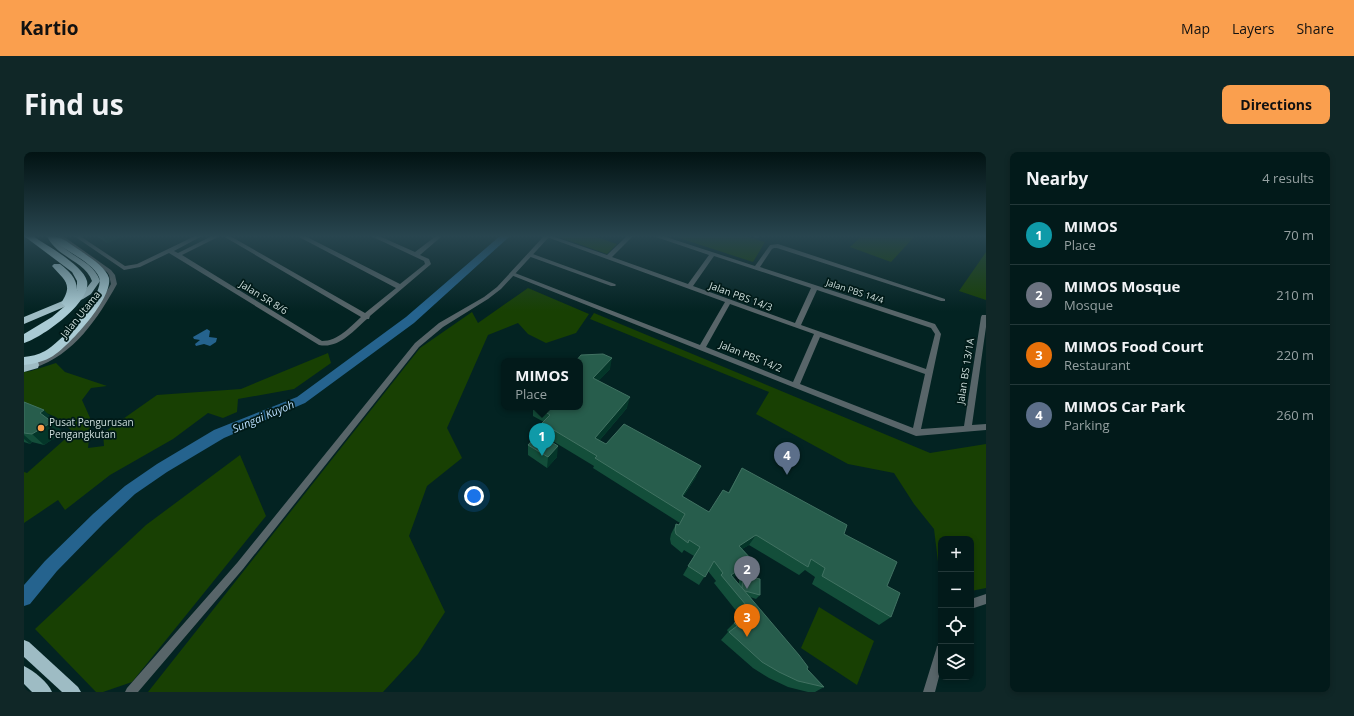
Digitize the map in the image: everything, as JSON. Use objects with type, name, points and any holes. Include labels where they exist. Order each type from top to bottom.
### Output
[{"type":"highway","points":[[26,329],[63,307],[73,291],[72,283],[67,274],[50,261]]},
{"type":"highway","points":[[24,339],[74,305],[79,296],[82,284],[81,278],[75,270],[63,261]]},
{"type":"highway","points":[[26,329],[80,297],[92,287],[96,278],[93,273],[77,261]]},
{"type":"highway","points":[[26,365],[58,347],[92,309],[104,290],[105,279],[99,270],[87,261]]},
{"type":"highway","points":[[24,647],[73,692]]},
{"type":"highway","points":[[24,674],[44,692]]},
{"type":"street","name":"Jalan Utama","points":[[26,365],[54,356],[69,344],[98,311],[114,284],[112,275],[94,261]]},
{"type":"street","points":[[114,261],[124,268],[138,266],[147,261]]},
{"type":"street","name":"Jalan SR 8/6","points":[[188,261],[321,343],[330,343],[338,340],[367,317]]},
{"type":"street","points":[[270,261],[367,317],[428,264],[427,261]]},
{"type":"street","points":[[350,261],[400,287]]},
{"type":"street","points":[[131,692],[240,566],[417,346],[441,325],[486,298],[513,274],[524,261]]},
{"type":"street","points":[[547,261],[614,285]]},
{"type":"street","name":"Jalan PBS 14/3","points":[[617,261],[929,373]]},
{"type":"street","points":[[689,288],[708,261]]},
{"type":"street","name":"Jalan PBS 14/4","points":[[735,261],[933,326],[938,334],[929,373]]},
{"type":"street","points":[[756,268],[761,261]]},
{"type":"street","points":[[824,261],[943,300]]},
{"type":"street","name":"Jalan PBS 14/2","points":[[513,274],[916,433],[986,427]]},
{"type":"street","points":[[796,326],[815,287]]},
{"type":"street","points":[[702,348],[728,302]]},
{"type":"street","name":"Jalan BS 13/1A","points":[[968,428],[984,317]]},
{"type":"street","points":[[795,386],[818,334]]},
{"type":"street","points":[[916,433],[929,373]]},
{"type":"street","points":[[974,603],[986,599]]},
{"type":"street","points":[[929,692],[938,660]]},
{"type":"green space","points":[[980,261],[986,261],[986,300],[959,291]]},
{"type":"green space","points":[[528,288],[589,314],[576,333],[546,343],[528,334],[518,323],[488,335],[447,428],[462,458],[427,486],[409,536],[445,612],[418,654],[383,692],[148,692],[420,348],[472,312],[478,323]]},
{"type":"green space","points":[[594,313],[930,453],[986,444],[986,588],[974,590],[974,536],[938,536],[938,562],[934,529],[914,504],[894,473],[848,464],[756,414],[769,392],[590,319]]},
{"type":"green space","points":[[328,353],[331,363],[294,389],[238,399],[237,412],[223,418],[208,413],[173,439],[110,475],[65,510],[58,500],[24,523],[24,472],[27,473],[73,432],[56,417],[24,404],[24,372],[56,363],[65,372],[107,386],[91,388],[82,400],[91,420],[88,448],[104,446],[103,433],[157,395],[241,389]]},
{"type":"green space","points":[[240,455],[266,516],[132,682],[103,692],[96,692],[35,629],[146,525]]},
{"type":"green space","points":[[819,607],[874,641],[857,685],[801,648]]},
{"type":"water","points":[[207,329],[210,331],[209,337],[217,338],[216,342],[210,346],[204,344],[196,346],[195,344],[200,340],[194,339],[193,337]]},
{"type":"building","points":[[603,354],[612,358],[593,378],[630,397],[595,438],[606,444],[624,424],[701,466],[682,496],[709,512],[723,490],[729,493],[742,468],[847,525],[844,534],[897,562],[887,586],[900,593],[891,617],[822,576],[825,568],[811,559],[808,567],[756,535],[739,546],[753,561],[731,575],[799,655],[808,667],[807,669],[824,687],[798,681],[779,672],[762,662],[729,632],[737,626],[734,623],[751,611],[721,575],[723,573],[714,561],[705,577],[688,566],[700,547],[689,540],[688,543],[676,534],[676,524],[679,525],[685,514],[595,458],[597,456],[542,423],[550,415],[542,410],[583,410],[583,358],[578,358],[581,355]]},
{"type":"building","points":[[24,402],[44,410],[40,413],[52,422],[32,434],[24,433]]},
{"type":"building","points":[[538,434],[558,446],[548,457],[528,445]]},
{"type":"building","points":[[743,575],[760,579],[760,595],[745,591],[742,588]]},
{"type":"waterway","name":"Sungai Kuyoh","points":[[24,598],[51,566],[98,519],[130,490],[162,468],[219,434],[301,400],[410,320],[476,261]]},
{"type":"place","name":"Pusat Pengurusan Pengangkutan","points":[[41,428]]},
{"type":"place","name":"MIMOS","points":[[542,456]]},
{"type":"place","name":"MIMOS Car Park","points":[[787,475]]},
{"type":"place","name":"MIMOS Mosque","points":[[747,589]]},
{"type":"place","name":"MIMOS Food Court","points":[[747,637]]}]
